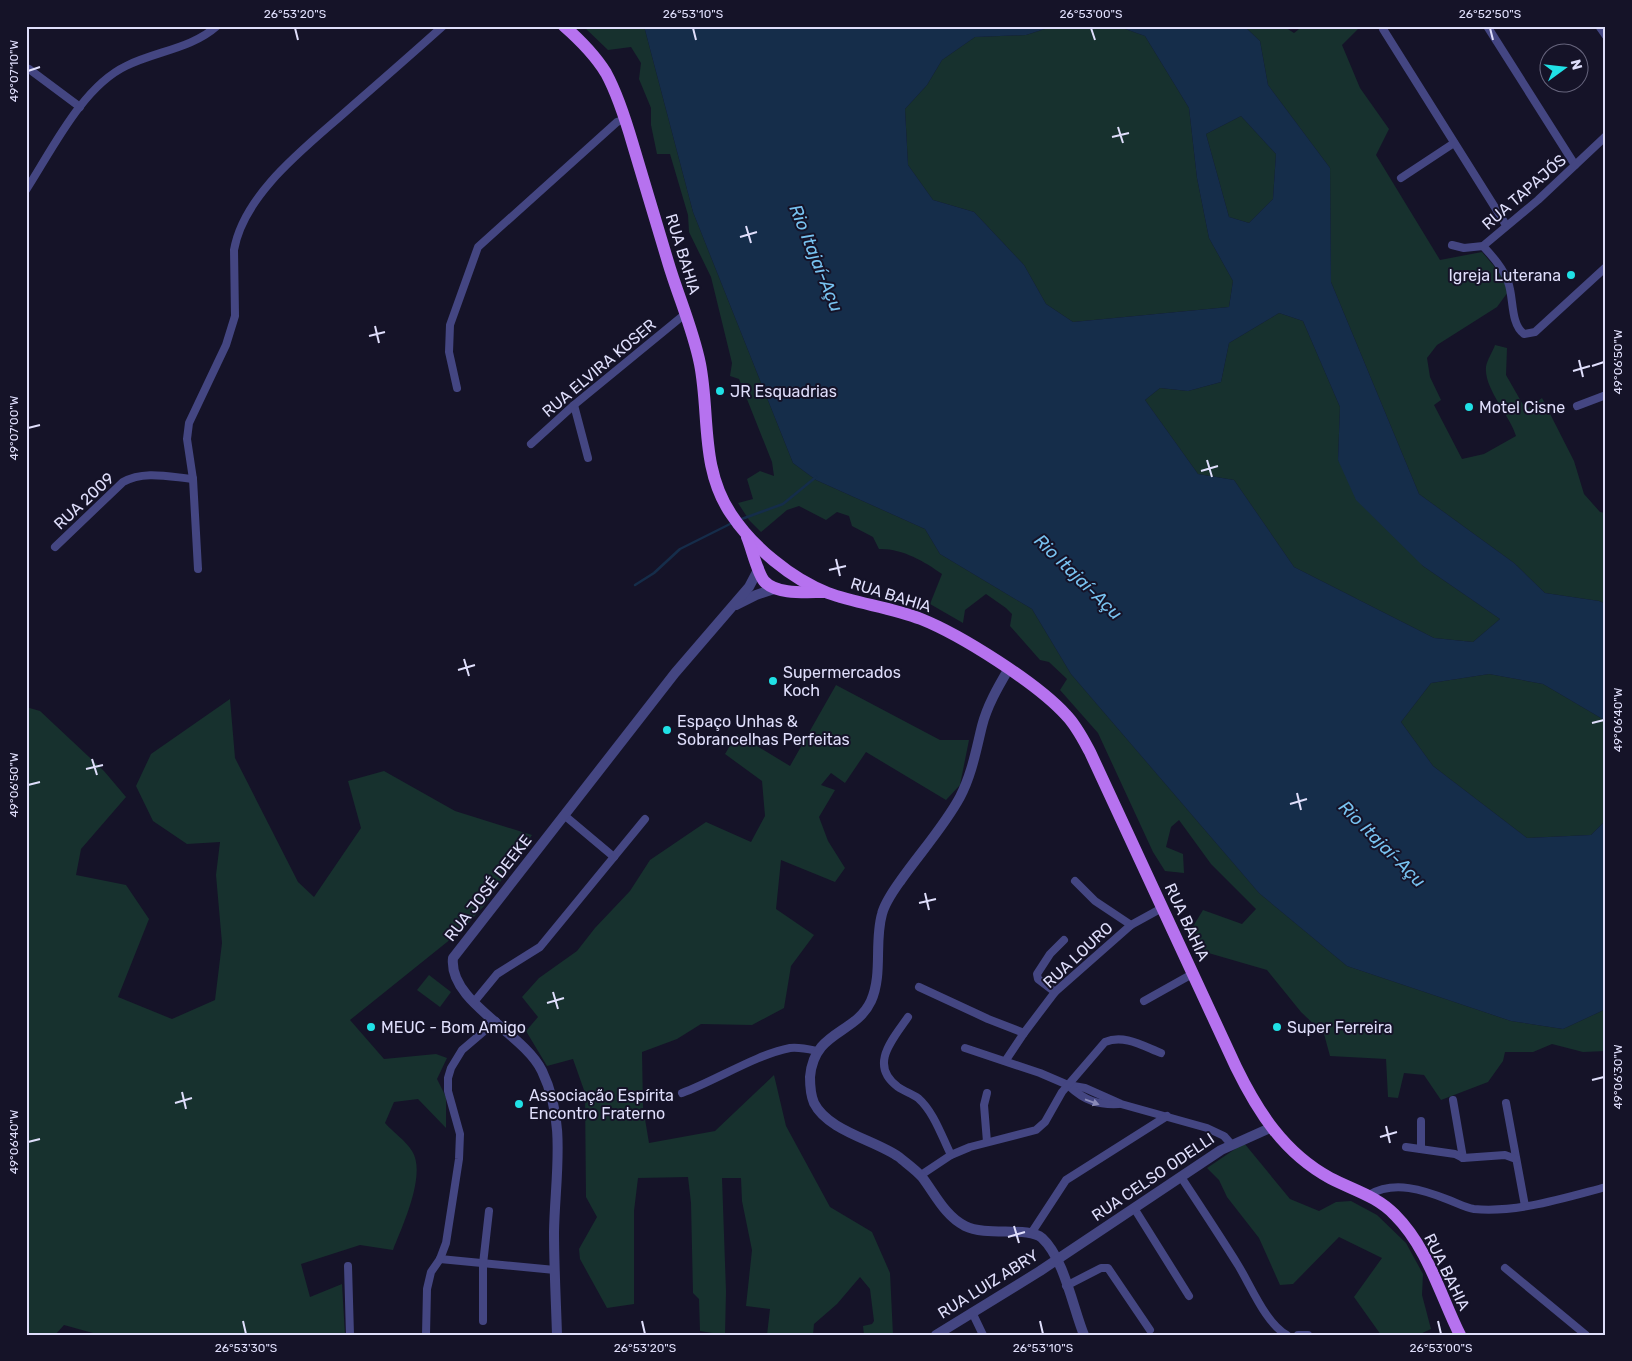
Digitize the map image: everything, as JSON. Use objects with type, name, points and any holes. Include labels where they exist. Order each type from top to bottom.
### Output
[{"type":"main road","name":"RUA BAHIA","points":[[564,26],[576,36],[599,63],[613,88],[625,119],[700,365],[708,459],[728,511],[741,528],[772,558],[790,572],[827,592]]},
{"type":"main road","name":"RUA BAHIA","points":[[741,528],[764,581],[777,588],[827,592],[920,618],[952,633],[1008,670],[1049,698],[1068,716],[1080,734],[1247,1088],[1270,1128],[1312,1167],[1368,1195],[1394,1213],[1427,1260],[1460,1335]]},
{"type":"main road","points":[[759,568],[764,562],[772,558]]},
{"type":"main road","points":[[777,588],[786,583],[790,572]]},
{"type":"street","points":[[26,190],[80,107],[106,77],[126,65],[186,46],[217,26]]},
{"type":"street","points":[[198,569],[193,479],[188,439],[189,423],[226,345],[235,316],[234,250],[236,239],[245,218],[260,196],[292,160],[443,26]]},
{"type":"street","points":[[1487,26],[1574,166]]},
{"type":"street","points":[[1599,26],[1606,36]]},
{"type":"street","points":[[1382,30],[1506,225]]},
{"type":"street","points":[[28,69],[80,107]]},
{"type":"street","points":[[457,388],[449,352],[450,325],[478,247],[617,122],[625,119]]},
{"type":"street","name":"RUA TAPAJÓS","points":[[1452,245],[1464,248],[1484,246],[1606,136]]},
{"type":"street","points":[[1401,178],[1454,143]]},
{"type":"street","points":[[1484,246],[1501,267],[1508,280],[1516,321],[1519,331],[1524,334],[1535,332],[1606,267]]},
{"type":"street","name":"RUA ELVIRA KOSER","points":[[531,444],[574,405],[685,314]]},
{"type":"street","points":[[1577,406],[1606,395]]},
{"type":"street","points":[[574,405],[588,458]]},
{"type":"street","name":"RUA 2009","points":[[55,547],[123,482],[133,476],[193,479]]},
{"type":"street","name":"RUA JOSÉ DEEKE","points":[[557,1335],[555,1210],[560,1144],[554,1105],[542,1069],[531,1054],[474,1002],[456,978],[453,969],[453,958],[675,672],[749,587],[759,568]]},
{"type":"street","name":"RUA JOSÉ DEEKE","points":[[731,608],[756,595],[777,588]]},
{"type":"street","points":[[1008,670],[985,716],[971,772],[960,797],[892,893],[882,913],[875,989],[870,1003],[863,1013],[830,1038],[817,1051],[812,1064],[810,1082],[815,1105],[828,1119],[897,1156],[921,1175],[937,1200],[950,1215],[965,1226],[1001,1234],[1032,1232],[1048,1245],[1056,1259],[1084,1335]]},
{"type":"street","points":[[564,815],[614,857]]},
{"type":"street","points":[[474,1002],[497,974],[540,947],[645,819]]},
{"type":"street","points":[[1075,881],[1095,901],[1131,925]]},
{"type":"street","name":"RUA LOURO","points":[[1006,1060],[1056,992],[1131,925],[1162,908]]},
{"type":"street","points":[[1056,992],[1038,979],[1037,974],[1050,954],[1064,940]]},
{"type":"street","points":[[1144,1001],[1194,973]]},
{"type":"street","points":[[919,987],[988,1019],[1024,1033]]},
{"type":"street","points":[[908,1017],[886,1049],[883,1062],[885,1072],[896,1086],[918,1098],[928,1109],[951,1155]]},
{"type":"street","points":[[426,1335],[427,1289],[432,1272],[440,1259],[446,1243],[460,1145],[460,1134],[448,1091],[448,1078],[451,1068],[462,1050],[496,1021]]},
{"type":"street","points":[[921,1175],[951,1155],[987,1142],[1022,1135],[1036,1130],[1045,1122],[1068,1086],[1105,1042],[1115,1038],[1124,1038],[1161,1053]]},
{"type":"street","points":[[682,1093],[764,1057],[790,1048],[817,1051]]},
{"type":"street","points":[[965,1048],[1006,1060],[1068,1086],[1085,1088],[1121,1104],[1207,1128],[1224,1136],[1231,1144]]},
{"type":"street","points":[[987,1093],[984,1105],[987,1142]]},
{"type":"street","points":[[1453,1100],[1464,1158]]},
{"type":"street","points":[[1506,1103],[1525,1206]]},
{"type":"street","points":[[1032,1232],[1066,1180],[1167,1116]]},
{"type":"street","points":[[1421,1121],[1421,1149]]},
{"type":"street","name":"RUA CELSO ODELLI","points":[[1056,1259],[1231,1144],[1270,1128]]},
{"type":"street","points":[[1406,1147],[1455,1154],[1464,1158],[1505,1155],[1516,1159]]},
{"type":"street","points":[[1182,1177],[1240,1267],[1264,1311],[1282,1332],[1287,1335]]},
{"type":"street","points":[[1368,1195],[1378,1190],[1408,1188],[1440,1196],[1473,1209],[1525,1206],[1606,1186]]},
{"type":"street","points":[[1134,1208],[1189,1296]]},
{"type":"street","points":[[483,1320],[483,1264],[488,1211]]},
{"type":"street","points":[[440,1259],[556,1270]]},
{"type":"street","name":"RUA LUIZ ABRY","points":[[936,1335],[1056,1259]]},
{"type":"street","points":[[348,1266],[350,1335]]},
{"type":"street","points":[[1066,1286],[1101,1268],[1108,1268],[1150,1330]]},
{"type":"street","points":[[1505,1268],[1586,1335]]},
{"type":"street","points":[[972,1312],[983,1335]]},
{"type":"street","points":[[1298,1335],[1308,1335]]},
{"type":"green space","points":[[583,26],[644,26],[693,212],[793,463],[816,480],[925,529],[940,554],[1032,609],[1071,674],[1259,893],[1347,966],[1511,1021],[1563,1029],[1606,1009],[1606,1051],[1583,1052],[1552,1044],[1533,1052],[1505,1052],[1503,1061],[1488,1082],[1441,1100],[1424,1075],[1404,1073],[1398,1098],[1388,1097],[1386,1059],[1330,1056],[1324,1034],[1301,1012],[1267,970],[1205,952],[1192,928],[1203,910],[1242,924],[1256,909],[1211,864],[1179,820],[1171,827],[1166,847],[1183,854],[1184,873],[1165,871],[1153,852],[1098,733],[1060,690],[1067,679],[1049,662],[1040,660],[1010,626],[1012,614],[1006,608],[986,594],[965,610],[963,623],[930,604],[942,574],[912,556],[887,549],[879,549],[873,537],[852,526],[849,516],[837,512],[826,520],[799,506],[787,510],[761,532],[749,520],[738,503],[753,499],[747,479],[760,471],[774,476],[772,462],[739,379],[730,376],[732,363],[711,277],[689,232],[688,215],[670,154],[657,154],[651,125],[651,108],[639,79],[641,63],[631,47],[608,50]]},
{"type":"green space","points":[[1054,26],[1117,26],[1145,36],[1189,108],[1197,178],[1209,238],[1233,281],[1229,307],[1073,322],[1046,304],[1024,265],[974,212],[933,200],[908,165],[905,109],[927,85],[942,60],[975,37],[1026,35]]},
{"type":"green space","points":[[1244,26],[1283,26],[1294,33],[1303,26],[1361,26],[1342,45],[1360,88],[1389,129],[1376,155],[1440,260],[1482,252],[1505,279],[1508,292],[1497,307],[1437,345],[1427,358],[1430,377],[1441,400],[1434,405],[1462,459],[1484,454],[1516,436],[1493,393],[1486,375],[1486,367],[1495,345],[1507,348],[1506,375],[1526,410],[1542,398],[1574,461],[1584,494],[1600,512],[1606,513],[1606,604],[1599,601],[1545,593],[1514,563],[1419,494],[1331,282],[1330,168],[1268,85],[1260,41]]},
{"type":"green space","points":[[1241,116],[1276,154],[1273,199],[1249,223],[1229,217],[1206,134]]},
{"type":"green space","points":[[1279,313],[1303,321],[1340,407],[1338,460],[1423,566],[1500,619],[1473,642],[1434,638],[1294,567],[1234,480],[1198,474],[1145,400],[1160,388],[1188,391],[1221,382],[1229,343]]},
{"type":"green space","points":[[1489,674],[1543,684],[1606,721],[1606,820],[1591,835],[1527,838],[1433,766],[1401,722],[1431,683]]},
{"type":"green space","points":[[836,685],[940,740],[969,740],[960,785],[946,800],[866,752],[845,783],[831,773],[821,785],[835,790],[819,817],[828,841],[845,868],[835,882],[781,860],[776,909],[814,935],[791,966],[784,1008],[752,1025],[701,1024],[677,1039],[642,1052],[643,1107],[649,1143],[715,1131],[774,1075],[786,1126],[830,1207],[872,1232],[890,1273],[893,1335],[864,1335],[863,1326],[872,1324],[874,1321],[870,1289],[860,1277],[837,1304],[814,1324],[813,1335],[767,1335],[770,1309],[746,1306],[752,1250],[742,1201],[741,1178],[722,1178],[726,1291],[725,1335],[700,1331],[699,1299],[693,1293],[691,1203],[688,1177],[638,1178],[634,1211],[634,1304],[607,1308],[580,1259],[579,1249],[597,1217],[586,1197],[585,1093],[573,1059],[547,1066],[526,1031],[538,1017],[522,997],[539,978],[577,951],[595,928],[630,891],[650,860],[706,822],[751,842],[765,816],[762,781],[725,754],[737,734],[790,766]]},
{"type":"green space","points":[[230,699],[235,758],[298,882],[314,897],[361,828],[348,781],[384,771],[455,811],[532,835],[484,906],[462,930],[350,1020],[384,1059],[436,1054],[447,1058],[437,1079],[446,1097],[446,1128],[418,1099],[394,1102],[385,1123],[412,1151],[416,1161],[417,1173],[412,1200],[393,1250],[360,1245],[301,1264],[310,1297],[342,1284],[345,1335],[100,1335],[64,1325],[55,1335],[26,1335],[26,707],[40,711],[104,771],[126,797],[81,849],[76,875],[126,885],[149,919],[118,997],[172,1019],[215,1000],[222,943],[216,875],[220,842],[187,844],[153,821],[136,786],[151,754]]},
{"type":"green space","points":[[429,975],[451,992],[440,1007],[417,990]]},
{"type":"green space","points":[[1244,1143],[1290,1199],[1319,1211],[1336,1202],[1351,1201],[1377,1215],[1406,1243],[1423,1274],[1422,1295],[1431,1329],[1418,1335],[1381,1335],[1354,1297],[1382,1258],[1339,1237],[1293,1284],[1280,1285],[1259,1238],[1227,1197],[1219,1180],[1207,1168]]},
{"type":"water","name":"Rio Itajaí-Açu","points":[[644,26],[1054,26],[1026,35],[975,37],[942,60],[927,85],[905,109],[908,165],[933,200],[974,212],[1024,265],[1046,304],[1073,322],[1229,307],[1233,281],[1209,238],[1197,178],[1189,108],[1145,36],[1117,26],[1244,26],[1260,41],[1268,85],[1330,168],[1331,282],[1419,494],[1514,563],[1545,593],[1599,601],[1606,604],[1606,721],[1543,684],[1489,674],[1431,683],[1401,722],[1433,766],[1527,838],[1591,835],[1606,820],[1606,1009],[1563,1029],[1511,1021],[1347,966],[1259,893],[1071,674],[1032,609],[940,554],[925,529],[816,480],[793,463],[693,212]],"holes":[[[1241,116],[1276,154],[1273,199],[1249,223],[1229,217],[1206,134]],[[1279,313],[1303,321],[1340,407],[1338,460],[1356,500],[1423,566],[1500,619],[1473,642],[1434,638],[1294,567],[1234,480],[1198,474],[1145,400],[1160,388],[1188,391],[1221,382],[1229,343]]]},
{"type":"waterway","points":[[739,520],[783,504],[816,477]]},
{"type":"waterway","points":[[635,585],[654,573],[680,549],[732,523]]},
{"type":"place","name":"Igreja Luterana","points":[[1571,275]]},
{"type":"place","name":"JR Esquadrias","points":[[720,391]]},
{"type":"place","name":"Motel Cisne","points":[[1469,407]]},
{"type":"place","name":"Supermercados Koch","points":[[773,681]]},
{"type":"place","name":"Espaço Unhas & Sobrancelhas Perfeitas","points":[[667,730]]},
{"type":"place","name":"MEUC - Bom Amigo","points":[[371,1027]]},
{"type":"place","name":"Super Ferreira","points":[[1277,1027]]},
{"type":"place","name":"Associação Espírita Encontro Fraterno","points":[[519,1104]]}]
